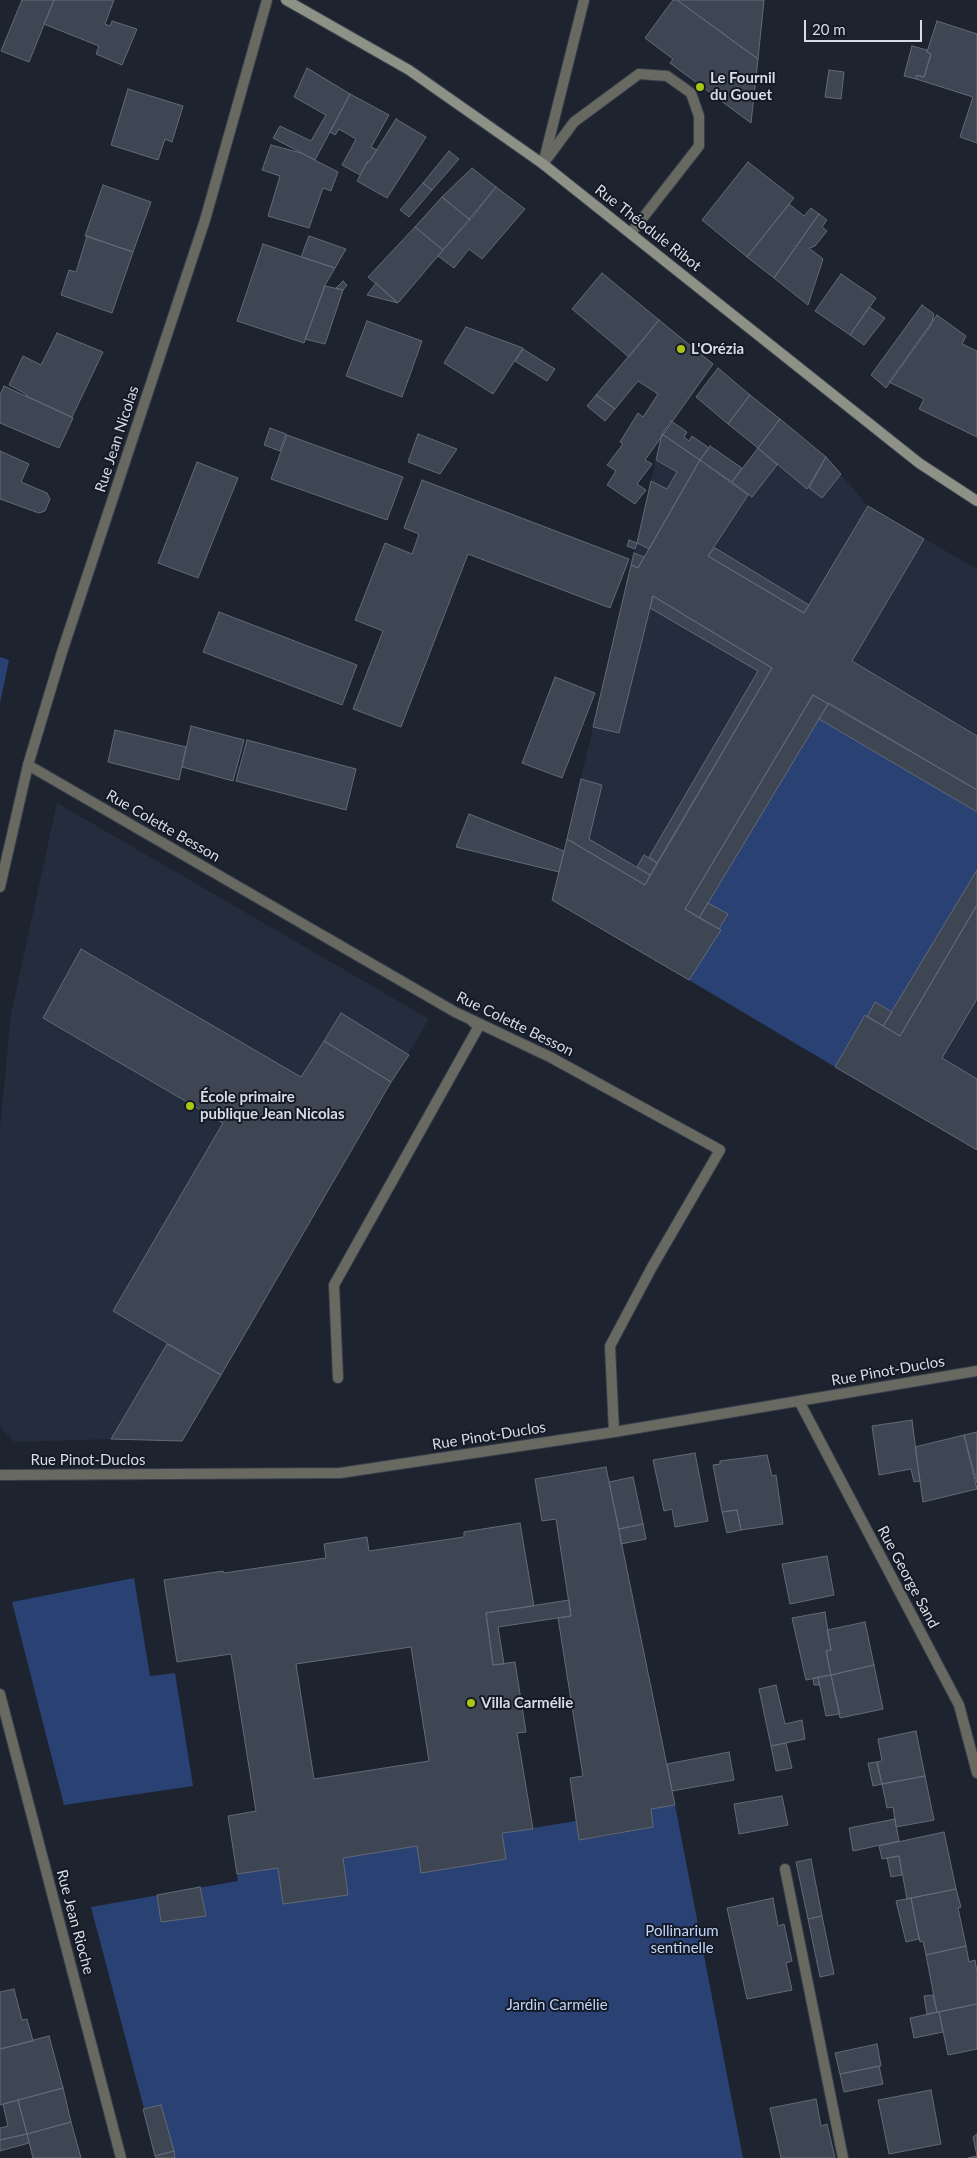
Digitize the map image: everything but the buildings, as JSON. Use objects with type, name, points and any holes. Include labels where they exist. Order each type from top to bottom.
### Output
[{"type":"main road","name":"Rue Théodule Ribot","points":[[286,0],[410,70],[544,164],[920,464],[977,501]]},
{"type":"street","name":"Rue Jean Nicolas","points":[[0,888],[28,765],[62,652],[205,220],[266,0]]},
{"type":"street","points":[[544,164],[584,0]]},
{"type":"street","points":[[544,164],[574,122],[639,74],[667,76],[691,93],[699,116],[699,146],[631,233]]},
{"type":"street","name":"Rue Colette Besson","points":[[28,765],[455,1012],[550,1057],[720,1150],[652,1267],[610,1346],[614,1432]]},
{"type":"street","points":[[338,1378],[334,1285],[479,1026],[455,1012]]},
{"type":"street","name":"Rue Pinot-Duclos","points":[[0,1474],[340,1473],[614,1432],[977,1371]]},
{"type":"street","name":"Rue George Sand","points":[[799,1401],[959,1705],[977,1773]]},
{"type":"street","name":"Rue Jean Rioche","points":[[0,1694],[121,2158]]},
{"type":"street","points":[[785,1869],[843,2158]]},
{"type":"shaded area","points":[[662,434],[732,482],[758,448],[807,489],[826,457],[868,506],[977,569],[977,1150],[672,970],[564,851]]},
{"type":"shaded area","name":"École primaire publique Jean Nicolas","points":[[57,803],[429,1019],[345,1159],[182,1441],[111,1439],[15,1442],[0,1427],[0,1129],[11,1014]]},
{"type":"green space","points":[[0,657],[9,660],[0,703]]},
{"type":"green space","points":[[819,719],[977,812],[977,870],[892,1012],[875,1002],[835,1067],[689,980],[728,915],[708,903]]},
{"type":"green space","points":[[134,1578],[150,1676],[175,1673],[193,1786],[64,1805],[12,1602]]},
{"type":"green space","name":"Jardin Carmélie","points":[[675,1805],[743,2158],[157,2158],[91,1907],[238,1881],[237,1874],[278,1868],[283,1904],[348,1895],[343,1858],[417,1846],[422,1872],[470,1865],[506,1859],[502,1833],[576,1821],[579,1840],[611,1835],[653,1827],[651,1809]]},
{"type":"place","name":"Le Fournil du Gouet","points":[[700,87]]},
{"type":"place","name":"L'Orézia","points":[[681,349]]},
{"type":"place","name":"École primaire publique Jean Nicolas","points":[[190,1106]]},
{"type":"place","name":"Villa Carmélie","points":[[471,1703]]},
{"type":"park label","name":"Pollinarium sentinelle","points":[[682,1940]]}]
